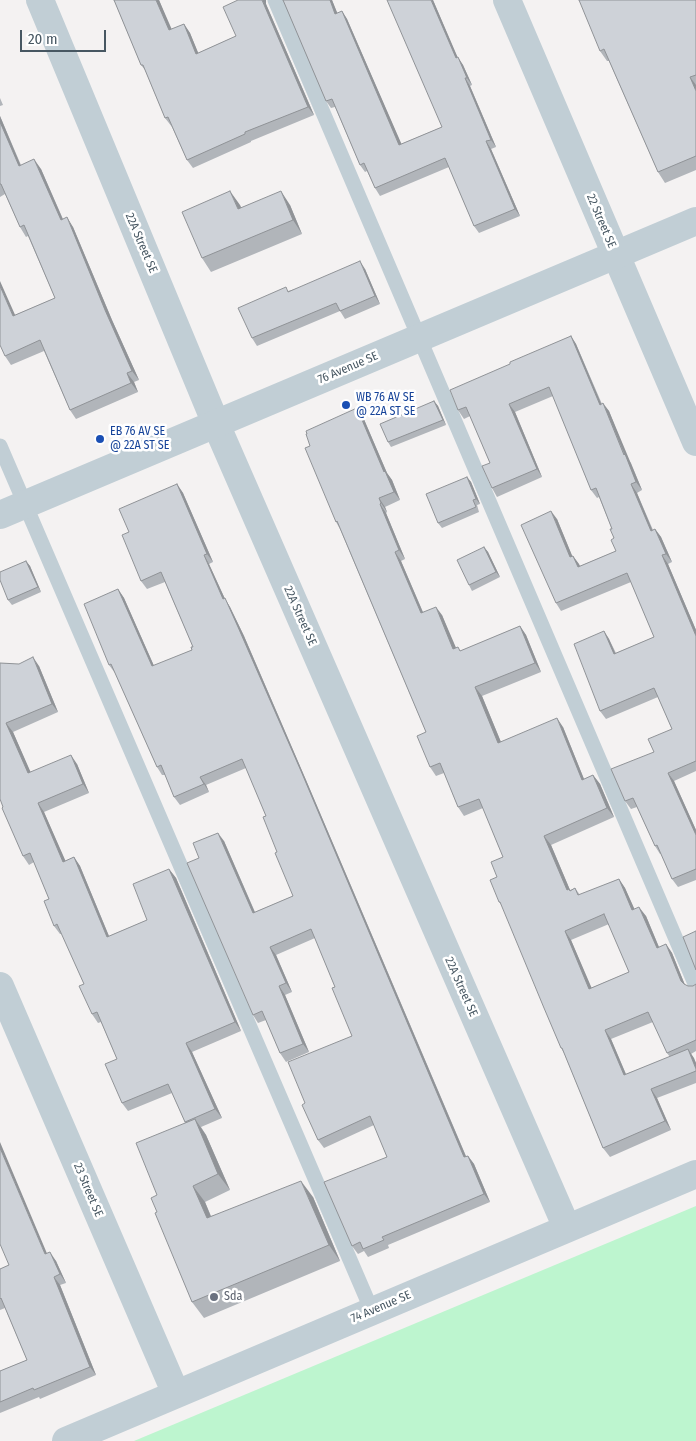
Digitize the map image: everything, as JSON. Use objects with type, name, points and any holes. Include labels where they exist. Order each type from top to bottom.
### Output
[{"type":"street","name":"22A Street SE","points":[[40,0],[216,424],[566,1228]]},
{"type":"street","name":"22 Street SE","points":[[507,0],[696,442]]},
{"type":"street","name":"76 Avenue SE","points":[[0,515],[696,221]]},
{"type":"street","name":"23 Street SE","points":[[0,986],[176,1394]]},
{"type":"street","name":"74 Avenue SE","points":[[66,1441],[696,1174]]},
{"type":"lane","points":[[275,0],[696,986]]},
{"type":"lane","points":[[0,446],[372,1311]]},
{"type":"green space","points":[[696,1206],[696,1441],[134,1441]]},
{"type":"building","points":[[114,0],[156,0],[169,30],[184,24],[196,54],[236,36],[223,7],[238,0],[262,0],[308,107],[245,132],[245,134],[187,160],[168,117],[165,118]]},
{"type":"building","points":[[283,0],[330,0],[335,14],[342,11],[399,145],[442,127],[387,0],[431,0],[456,58],[458,57],[467,78],[465,78],[491,140],[486,141],[515,209],[474,226],[445,158],[375,188],[364,163],[360,165],[332,99],[326,101]]},
{"type":"building","points":[[579,0],[696,0],[696,75],[690,77],[696,91],[696,156],[658,172],[604,49],[600,51]]},
{"type":"building","points":[[0,122],[19,166],[34,159],[61,220],[67,217],[132,371],[127,373],[131,383],[70,410],[40,340],[5,356],[0,345],[0,286],[13,316],[55,298],[24,225],[20,227],[0,184]]},
{"type":"building","points":[[230,191],[238,209],[281,191],[293,220],[202,258],[182,212]]},
{"type":"building","points":[[360,261],[375,296],[340,311],[336,303],[252,338],[238,308],[286,287],[288,292]]},
{"type":"building","points":[[571,336],[600,405],[603,403],[625,454],[636,482],[631,484],[651,531],[655,529],[666,554],[662,555],[696,636],[696,761],[668,773],[696,835],[696,869],[672,879],[633,798],[625,801],[611,769],[654,752],[648,739],[672,729],[654,688],[600,711],[574,644],[604,631],[614,654],[654,637],[627,573],[556,603],[521,525],[551,511],[570,557],[573,556],[578,567],[616,551],[611,540],[614,538],[610,529],[612,529],[596,488],[591,490],[549,387],[509,404],[537,469],[492,488],[482,466],[490,463],[466,407],[458,410],[450,390]]},
{"type":"building","points":[[434,401],[443,420],[388,442],[380,424]]},
{"type":"building","points":[[357,408],[394,492],[379,498],[399,550],[395,552],[421,613],[436,607],[453,649],[458,647],[460,651],[520,626],[535,663],[475,687],[498,743],[557,718],[582,780],[593,775],[607,808],[544,836],[567,890],[569,889],[570,891],[575,888],[578,895],[619,879],[632,910],[639,907],[657,948],[666,944],[681,981],[688,986],[696,984],[696,1040],[667,1053],[648,1012],[605,1030],[624,1075],[688,1049],[696,1071],[651,1089],[665,1121],[603,1148],[490,880],[497,877],[491,862],[503,857],[479,799],[458,807],[440,763],[430,767],[417,736],[426,732],[305,448],[310,446],[306,431]],"holes":[[[604,914],[629,972],[589,989],[565,931]]]},
{"type":"building","points":[[467,477],[476,499],[473,500],[476,507],[438,523],[426,494]]},
{"type":"building","points":[[177,484],[207,554],[204,555],[223,599],[225,598],[301,771],[464,1157],[468,1156],[484,1194],[382,1237],[384,1240],[363,1249],[360,1242],[352,1246],[324,1182],[387,1157],[370,1116],[318,1140],[302,1105],[305,1103],[288,1062],[352,1036],[332,988],[335,987],[311,929],[270,947],[286,983],[279,986],[303,1044],[280,1053],[262,1011],[253,1015],[187,863],[199,858],[193,843],[218,833],[253,913],[293,896],[275,853],[277,852],[263,817],[266,816],[242,759],[200,777],[204,784],[174,797],[161,765],[157,767],[111,664],[109,665],[84,604],[118,589],[152,666],[192,650],[191,647],[193,647],[161,572],[141,581],[122,535],[129,532],[119,509]]},
{"type":"building","points":[[484,547],[496,572],[469,585],[457,560]]},
{"type":"building","points":[[26,561],[38,587],[8,600],[0,580],[0,572]]},
{"type":"building","points":[[33,657],[52,704],[6,723],[28,773],[71,755],[83,784],[38,803],[63,862],[74,857],[107,937],[147,920],[133,884],[169,869],[235,1022],[186,1043],[215,1109],[185,1122],[168,1084],[122,1103],[105,1064],[117,1059],[97,1012],[92,1014],[79,986],[84,984],[57,924],[54,926],[44,901],[49,899],[30,853],[23,856],[2,808],[0,799],[0,663],[19,664]]},
{"type":"building","points":[[696,931],[696,970],[683,937]]},
{"type":"building","points":[[195,1119],[218,1174],[193,1186],[207,1218],[301,1181],[329,1245],[192,1302],[155,1213],[157,1212],[151,1198],[157,1195],[136,1143]]},
{"type":"building","points":[[0,1148],[45,1254],[50,1252],[60,1274],[54,1277],[90,1367],[0,1402],[0,1371],[27,1360],[0,1299],[0,1269],[9,1265],[0,1244]]},
{"type":"place","name":"WB 76 AV SE @ 22A ST SE","points":[[346,405]]},
{"type":"place","name":"EB 76 AV SE @ 22A ST SE","points":[[100,439]]},
{"type":"place","name":"Sda","points":[[214,1297]]}]
